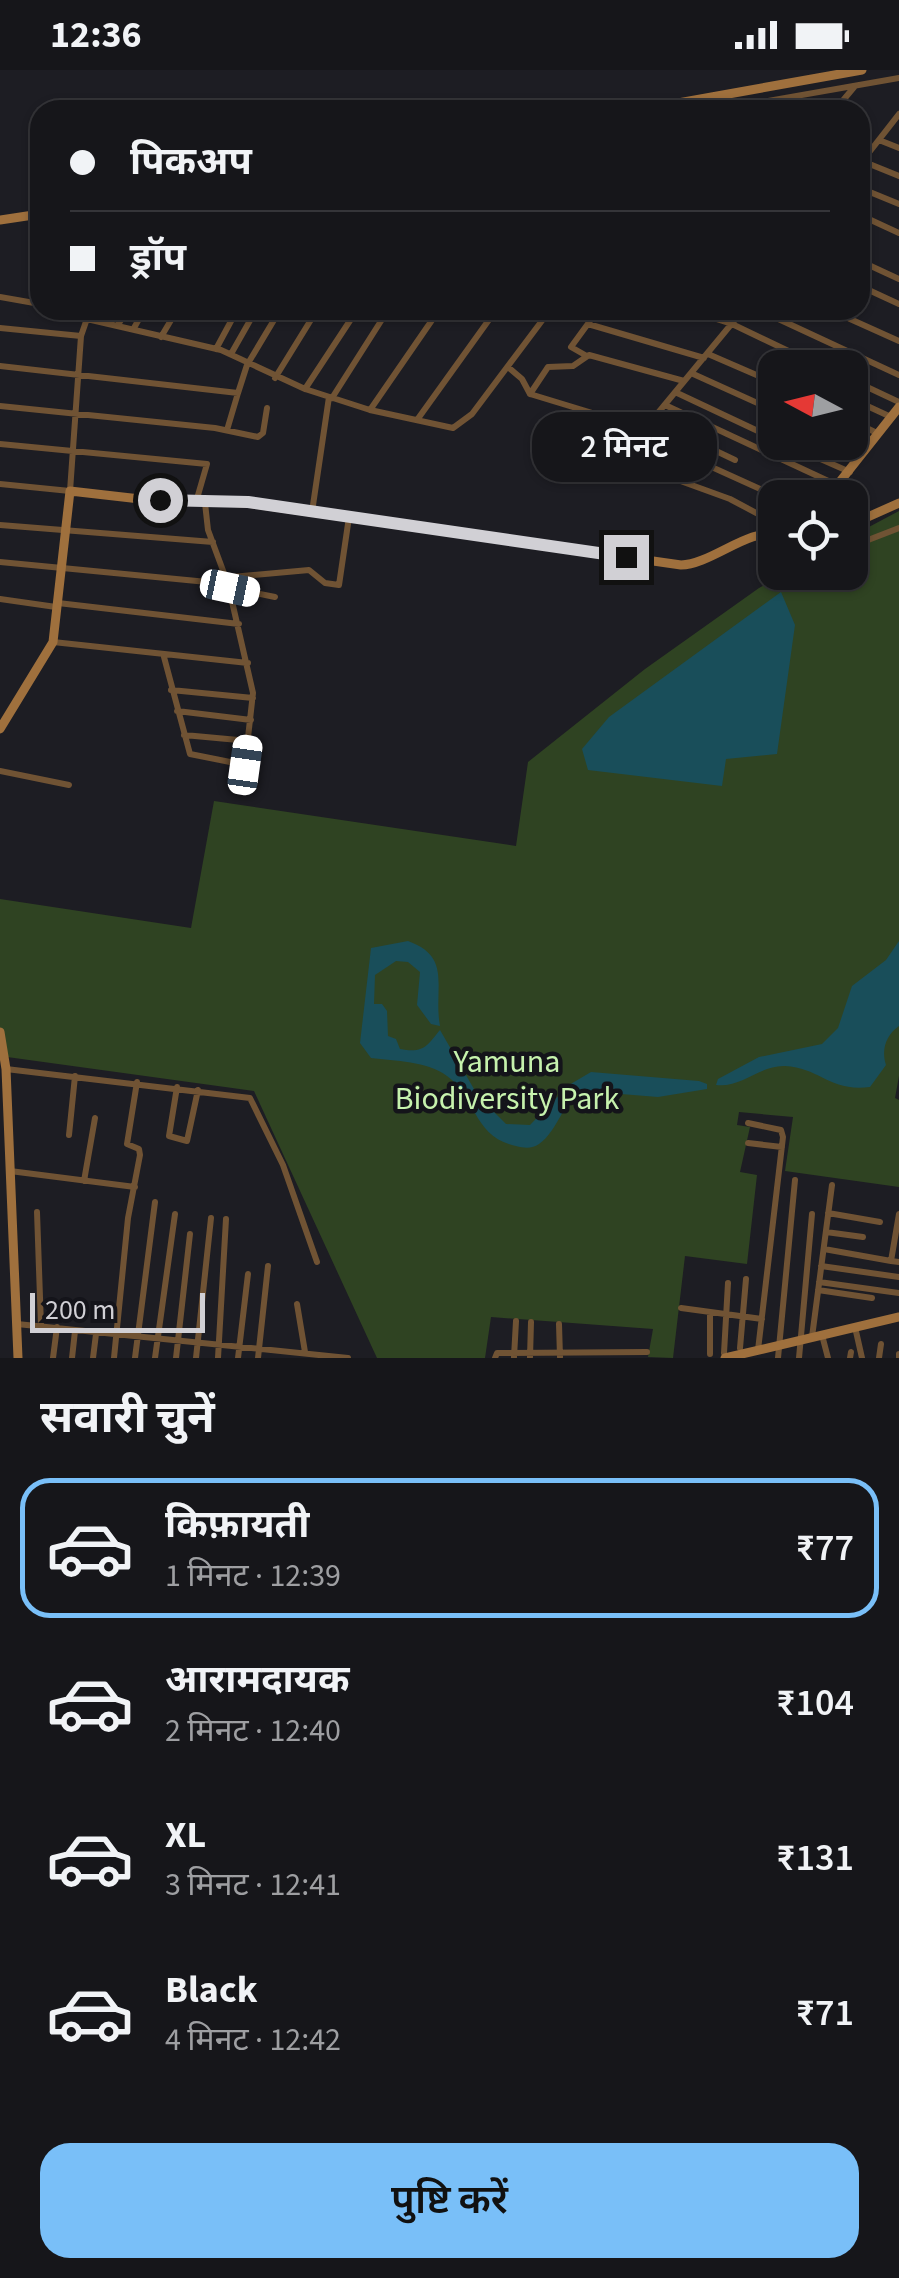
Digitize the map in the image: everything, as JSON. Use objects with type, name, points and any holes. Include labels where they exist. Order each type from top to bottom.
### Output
[{"type":"street","points":[[694,100],[862,70]]},
{"type":"street","points":[[772,100],[899,78]]},
{"type":"street","points":[[843,100],[856,85]]},
{"type":"street","points":[[870,152],[898,117]]},
{"type":"street","points":[[879,140],[899,148]]},
{"type":"street","points":[[870,165],[899,176]]},
{"type":"street","points":[[870,192],[899,204]]},
{"type":"street","points":[[0,220],[30,216]]},
{"type":"street","points":[[870,220],[899,233]]},
{"type":"street","points":[[870,266],[899,279]]},
{"type":"street","points":[[870,291],[899,304]]},
{"type":"street","points":[[0,297],[30,302]]},
{"type":"street","points":[[0,729],[53,642],[70,491],[73,414],[87,320]]},
{"type":"street","points":[[102,320],[231,354],[275,378],[370,410],[453,428],[462,425],[542,320]]},
{"type":"street","points":[[118,325],[121,320]]},
{"type":"street","points":[[134,328],[138,320]]},
{"type":"street","points":[[162,337],[171,320]]},
{"type":"street","points":[[216,350],[232,320]]},
{"type":"street","points":[[231,354],[250,320]]},
{"type":"street","points":[[227,430],[247,365],[274,320]]},
{"type":"street","points":[[275,378],[311,320]]},
{"type":"street","points":[[305,389],[350,320]]},
{"type":"street","points":[[312,513],[330,397],[381,320]]},
{"type":"street","points":[[370,410],[432,320]]},
{"type":"street","points":[[417,420],[489,320]]},
{"type":"street","points":[[591,320],[572,347],[585,356],[684,382]]},
{"type":"street","points":[[719,320],[786,350]]},
{"type":"street","points":[[610,471],[735,320]]},
{"type":"street","points":[[781,320],[899,375]]},
{"type":"street","points":[[852,320],[899,341]]},
{"type":"street","points":[[588,324],[706,356],[758,376]]},
{"type":"street","points":[[0,328],[82,336]]},
{"type":"street","points":[[530,394],[548,367],[573,366],[585,356]]},
{"type":"street","points":[[0,366],[238,393]]},
{"type":"street","points":[[508,366],[520,375],[530,394],[643,432],[758,487]]},
{"type":"street","points":[[691,373],[758,403]]},
{"type":"street","points":[[868,388],[899,404],[868,450]]},
{"type":"street","points":[[675,392],[758,431]]},
{"type":"street","points":[[665,405],[827,480]]},
{"type":"street","points":[[0,406],[262,436],[268,408]]},
{"type":"street","points":[[868,407],[891,418]]},
{"type":"street","points":[[652,421],[735,460]]},
{"type":"street","points":[[868,429],[879,434]]},
{"type":"street","points":[[0,444],[207,464],[201,502],[239,624],[253,698],[243,782]]},
{"type":"street","points":[[620,459],[730,499],[758,519]]},
{"type":"street","points":[[823,460],[851,472]]},
{"type":"street","points":[[845,480],[860,460]]},
{"type":"street","points":[[0,484],[201,502],[248,502],[681,565],[696,565],[758,537]]},
{"type":"street","points":[[868,517],[899,503]]},
{"type":"street","points":[[228,586],[232,576],[301,570],[338,585],[349,518]]},
{"type":"street","points":[[0,524],[213,542]]},
{"type":"street","points":[[868,540],[899,528]]},
{"type":"street","points":[[0,562],[228,586],[275,597]]},
{"type":"street","points":[[0,599],[239,624]]},
{"type":"street","points":[[53,642],[164,657],[248,662]]},
{"type":"street","points":[[164,657],[176,712],[192,757],[245,765]]},
{"type":"street","points":[[171,690],[253,698]]},
{"type":"street","points":[[176,712],[251,720]]},
{"type":"street","points":[[184,735],[248,741]]},
{"type":"street","points":[[0,770],[69,786]]},
{"type":"street","points":[[0,1032],[6,1069],[18,1358]]},
{"type":"street","points":[[6,1069],[177,1087],[252,1101],[283,1164],[318,1262]]},
{"type":"street","points":[[70,1134],[75,1076]]},
{"type":"street","points":[[114,1358],[140,1150],[127,1142],[137,1082]]},
{"type":"street","points":[[177,1087],[169,1136],[187,1140],[198,1090]]},
{"type":"street","points":[[84,1180],[95,1118]]},
{"type":"street","points":[[748,1123],[781,1130],[782,1148],[758,1350]]},
{"type":"street","points":[[748,1143],[782,1148]]},
{"type":"street","points":[[9,1171],[134,1186]]},
{"type":"street","points":[[778,1358],[776,1346],[795,1180]]},
{"type":"street","points":[[828,1358],[817,1336],[832,1185]]},
{"type":"street","points":[[135,1358],[155,1202]]},
{"type":"street","points":[[37,1212],[41,1326]]},
{"type":"street","points":[[828,1213],[880,1222]]},
{"type":"street","points":[[155,1358],[174,1214]]},
{"type":"street","points":[[799,1358],[797,1341],[812,1214]]},
{"type":"street","points":[[824,1249],[895,1262],[899,1214]]},
{"type":"street","points":[[196,1358],[211,1218]]},
{"type":"street","points":[[218,1358],[226,1219]]},
{"type":"street","points":[[826,1232],[863,1237]]},
{"type":"street","points":[[176,1358],[190,1234]]},
{"type":"street","points":[[258,1354],[268,1266]]},
{"type":"street","points":[[822,1266],[899,1277]]},
{"type":"street","points":[[238,1358],[248,1274]]},
{"type":"street","points":[[743,1353],[741,1317],[746,1279]]},
{"type":"street","points":[[728,1283],[724,1355],[899,1317]]},
{"type":"street","points":[[819,1286],[899,1294]]},
{"type":"street","points":[[819,1286],[872,1298]]},
{"type":"street","points":[[298,1304],[305,1352]]},
{"type":"street","points":[[681,1308],[762,1319]]},
{"type":"street","points":[[710,1313],[710,1354]]},
{"type":"street","points":[[514,1356],[516,1321]]},
{"type":"street","points":[[530,1356],[531,1322]]},
{"type":"street","points":[[17,1324],[96,1334],[178,1338],[258,1354],[305,1352],[348,1358]]},
{"type":"street","points":[[559,1324],[560,1357]]},
{"type":"street","points":[[855,1327],[862,1352]]},
{"type":"street","points":[[53,1358],[57,1328]]},
{"type":"street","points":[[72,1358],[75,1331]]},
{"type":"street","points":[[93,1358],[96,1334]]},
{"type":"street","points":[[879,1358],[880,1344]]},
{"type":"street","points":[[495,1358],[497,1353],[560,1357],[647,1352]]},
{"type":"green space","name":"Yamuna Biodiversity Park","points":[[899,511],[899,1076],[895,1098],[899,1100],[899,1187],[785,1171],[793,1117],[739,1112],[737,1125],[750,1127],[740,1172],[757,1175],[747,1264],[685,1256],[673,1358],[648,1357],[653,1329],[491,1317],[485,1358],[377,1358],[254,1091],[0,1056],[0,899],[191,928],[214,801],[516,846],[528,762],[645,669],[758,589],[868,590],[868,527]]},
{"type":"water","points":[[781,592],[795,625],[777,754],[726,759],[722,786],[588,770],[582,749],[609,717]]},
{"type":"water","points":[[408,941],[422,948],[436,965],[440,1026],[431,1024],[417,1005],[420,972],[408,962],[396,961],[375,975],[374,1004],[382,1004],[387,1011],[388,1036],[396,1039],[400,1049],[415,1050],[425,1047],[440,1030],[478,1096],[506,1124],[530,1125],[569,1085],[591,1072],[699,1081],[707,1084],[707,1089],[658,1097],[584,1091],[570,1102],[539,1144],[525,1148],[502,1141],[483,1126],[447,1076],[420,1065],[371,1058],[360,1043],[371,948]]},
{"type":"water","points":[[899,941],[899,1026],[886,1043],[886,1065],[870,1087],[844,1086],[785,1066],[716,1085],[718,1079],[759,1057],[822,1044],[838,1028],[852,986],[886,960]]},
{"type":"route","points":[[160,500],[248,502],[626,557]]}]
